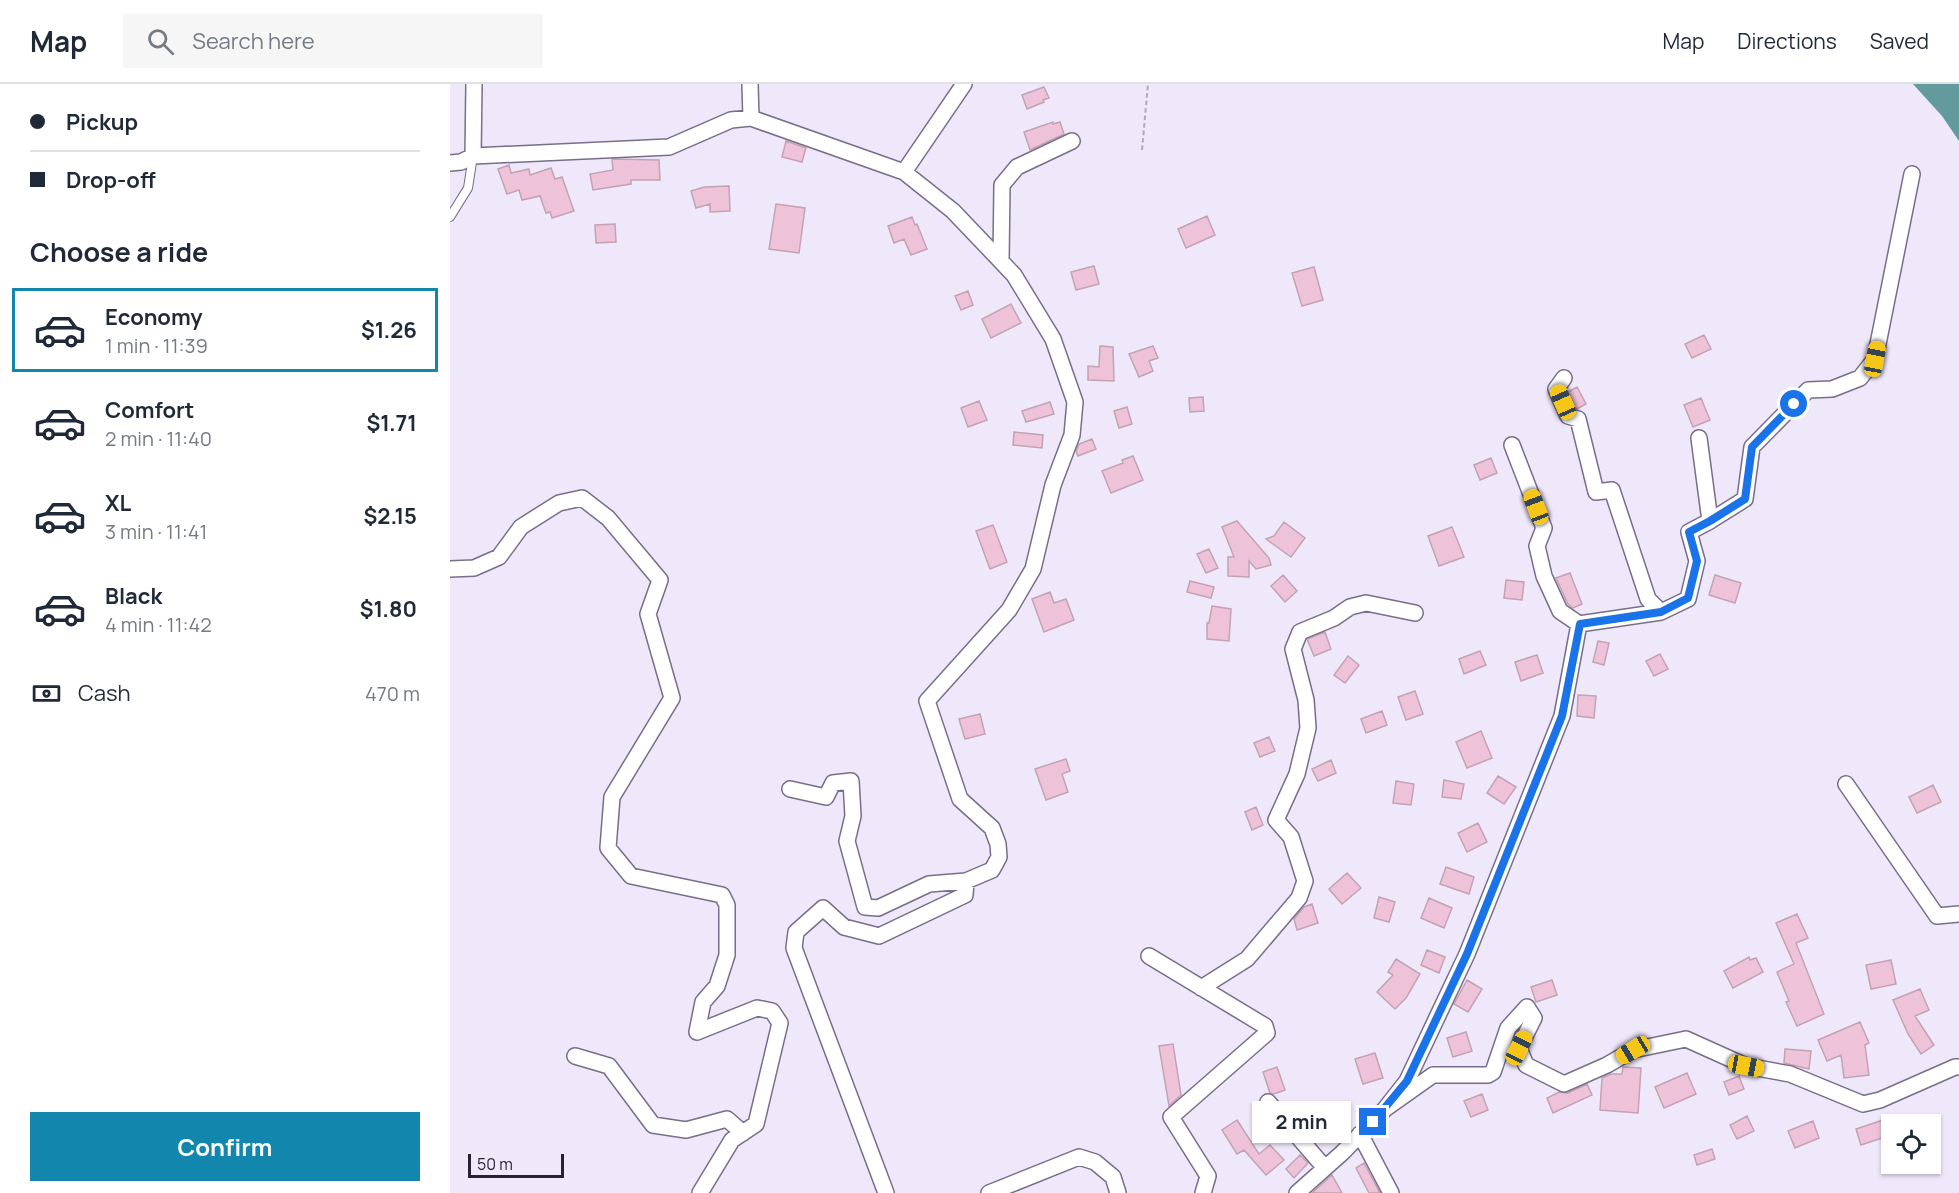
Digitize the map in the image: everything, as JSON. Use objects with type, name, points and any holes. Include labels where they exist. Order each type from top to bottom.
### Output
[{"type":"street","points":[[473,156],[474,84]]},
{"type":"street","points":[[750,84],[751,118]]},
{"type":"street","points":[[904,172],[964,84]]},
{"type":"street","points":[[450,163],[460,162],[473,156],[669,147],[731,120],[751,118],[904,172],[953,211],[1014,275],[1053,339],[1075,402],[1072,435],[1053,485],[1033,569],[1009,610],[927,701],[960,799],[992,828],[998,844],[999,857],[992,870],[966,881],[929,884],[878,908],[865,907],[847,841],[853,816],[851,781],[833,783],[826,797],[790,789]]},
{"type":"street","points":[[1001,261],[1002,185],[1017,167],[1072,141]]},
{"type":"street","points":[[1512,445],[1544,528],[1538,546],[1544,576],[1560,611],[1580,624],[1661,612],[1688,598],[1697,561],[1689,532],[1745,499],[1752,447],[1808,390],[1832,389],[1860,378],[1875,359],[1912,174]]},
{"type":"street","points":[[1564,378],[1557,389],[1569,416],[1578,419],[1596,492],[1612,490],[1648,598],[1661,612]]},
{"type":"street","points":[[1699,438],[1710,521]]},
{"type":"street","points":[[450,569],[474,568],[499,557],[521,527],[559,503],[582,498],[608,518],[660,580],[648,614],[672,698],[612,797],[608,848],[631,876],[722,894],[727,905],[727,955],[717,986],[703,1002],[697,1032],[757,1008],[772,1011],[780,1023],[756,1124],[732,1140],[700,1193]]},
{"type":"street","points":[[1201,987],[1247,959],[1299,898],[1305,881],[1291,837],[1276,820],[1297,774],[1308,728],[1306,700],[1293,649],[1300,632],[1334,618],[1350,607],[1365,603],[1415,613]]},
{"type":"street","points":[[1297,1193],[1385,1109],[1407,1081],[1472,944],[1562,716],[1580,624]]},
{"type":"street","points":[[1846,784],[1937,916],[1959,914]]},
{"type":"street","points":[[886,1193],[794,948],[796,932],[823,908],[844,927],[879,936],[965,895],[966,881]]},
{"type":"street","points":[[1149,956],[1265,1026],[1267,1032],[1171,1117],[1208,1176],[1203,1193]]},
{"type":"street","points":[[1385,1109],[1433,1075],[1488,1075],[1493,1072],[1508,1028],[1527,1007],[1533,1018],[1519,1048],[1526,1065],[1563,1084],[1607,1065],[1633,1050],[1686,1039],[1746,1066],[1790,1074],[1863,1104],[1880,1100],[1955,1066],[1959,1067]]},
{"type":"street","points":[[575,1056],[609,1066],[653,1125],[686,1130],[727,1119],[743,1133]]},
{"type":"street","points":[[1268,1101],[1325,1168]]},
{"type":"street","points":[[1360,1134],[1390,1193]]},
{"type":"street","points":[[989,1193],[1079,1157],[1095,1162],[1113,1177],[1118,1193]]},
{"type":"lane","points":[[450,216],[468,188],[473,156]]},
{"type":"path","points":[[1142,150],[1148,84]]},
{"type":"shaded area","points":[[1913,84],[1959,84],[1959,141],[1942,116]]},
{"type":"building","points":[[1044,87],[1049,98],[1027,109],[1022,95]]},
{"type":"building","points":[[1053,122],[1053,124],[1060,122],[1064,134],[1030,150],[1024,132]]},
{"type":"building","points":[[786,141],[806,148],[802,162],[782,157]]},
{"type":"building","points":[[612,159],[659,160],[660,180],[631,180],[631,184],[593,190],[590,174],[613,170]]},
{"type":"building","points":[[509,165],[511,173],[529,169],[530,175],[551,168],[555,179],[562,177],[574,211],[552,218],[550,212],[546,213],[540,196],[522,200],[519,190],[507,194],[498,169]]},
{"type":"building","points":[[729,186],[730,211],[710,212],[710,204],[696,208],[691,191],[704,187]]},
{"type":"building","points":[[776,204],[805,208],[799,253],[769,249]]},
{"type":"building","points":[[1207,216],[1215,235],[1186,248],[1178,229]]},
{"type":"building","points":[[912,217],[927,249],[911,255],[904,239],[894,243],[888,226]]},
{"type":"building","points":[[615,224],[616,242],[596,243],[595,225]]},
{"type":"building","points":[[1094,266],[1099,284],[1076,290],[1071,272]]},
{"type":"building","points":[[1314,267],[1323,300],[1302,306],[1292,273]]},
{"type":"building","points":[[968,291],[973,305],[961,310],[955,296]]},
{"type":"building","points":[[1011,304],[1021,323],[991,338],[982,319]]},
{"type":"building","points":[[1704,335],[1711,349],[1692,358],[1685,344]]},
{"type":"building","points":[[1100,346],[1113,347],[1114,381],[1088,380],[1088,366],[1099,367]]},
{"type":"building","points":[[1153,346],[1158,358],[1149,361],[1153,371],[1139,377],[1129,354]]},
{"type":"building","points":[[1577,387],[1586,404],[1577,409],[1568,392]]},
{"type":"building","points":[[1203,397],[1204,411],[1190,412],[1189,398]]},
{"type":"building","points":[[1701,398],[1710,420],[1693,427],[1684,405]]},
{"type":"building","points":[[979,401],[987,420],[968,427],[961,408]]},
{"type":"building","points":[[1050,402],[1054,414],[1026,422],[1022,411]]},
{"type":"building","points":[[1127,407],[1132,424],[1119,428],[1114,411]]},
{"type":"building","points":[[1014,432],[1043,435],[1042,448],[1013,445]]},
{"type":"building","points":[[1092,439],[1096,449],[1078,456],[1076,451],[1079,444]]},
{"type":"building","points":[[1133,456],[1143,480],[1111,493],[1102,471],[1123,463],[1122,460]]},
{"type":"building","points":[[1491,458],[1497,473],[1480,480],[1474,465]]},
{"type":"building","points":[[1237,521],[1269,558],[1271,565],[1256,569],[1249,561],[1249,577],[1228,576],[1228,557],[1234,557],[1222,527]]},
{"type":"building","points":[[1284,522],[1305,538],[1291,557],[1266,539],[1274,536]]},
{"type":"building","points":[[993,525],[1007,562],[990,569],[976,531]]},
{"type":"building","points":[[1452,527],[1464,557],[1439,566],[1428,536]]},
{"type":"building","points":[[1209,549],[1218,568],[1206,573],[1197,554]]},
{"type":"building","points":[[1570,573],[1582,604],[1573,608],[1568,604],[1556,578]]},
{"type":"building","points":[[1283,575],[1297,591],[1285,602],[1271,586]]},
{"type":"building","points":[[1715,575],[1741,583],[1735,603],[1709,595]]},
{"type":"building","points":[[1506,580],[1524,582],[1522,600],[1504,598]]},
{"type":"building","points":[[1190,581],[1214,587],[1211,598],[1187,592]]},
{"type":"building","points":[[1050,592],[1054,603],[1066,599],[1074,620],[1044,632],[1032,599]]},
{"type":"building","points":[[1212,606],[1231,609],[1229,641],[1207,639],[1207,623],[1209,623]]},
{"type":"building","points":[[1325,632],[1331,649],[1314,656],[1307,639]]},
{"type":"building","points":[[1598,641],[1609,643],[1604,665],[1593,662]]},
{"type":"building","points":[[1480,651],[1486,665],[1464,674],[1459,659]]},
{"type":"building","points":[[1660,654],[1668,669],[1654,676],[1646,661]]},
{"type":"building","points":[[1537,655],[1543,673],[1521,681],[1515,662]]},
{"type":"building","points":[[1348,656],[1359,665],[1345,683],[1334,675]]},
{"type":"building","points":[[1415,691],[1423,714],[1406,720],[1398,697]]},
{"type":"building","points":[[1578,695],[1596,696],[1594,718],[1577,716]]},
{"type":"building","points":[[1382,711],[1387,725],[1366,733],[1361,719]]},
{"type":"building","points":[[980,714],[985,734],[965,739],[959,719]]},
{"type":"building","points":[[1481,731],[1492,758],[1467,768],[1456,742]]},
{"type":"building","points":[[1269,737],[1275,751],[1260,757],[1254,743]]},
{"type":"building","points":[[1066,759],[1070,771],[1062,774],[1068,792],[1046,800],[1035,769]]},
{"type":"building","points":[[1331,760],[1336,773],[1318,781],[1312,769]]},
{"type":"building","points":[[1498,776],[1516,787],[1504,804],[1487,793]]},
{"type":"building","points":[[1444,780],[1464,784],[1461,799],[1442,797]]},
{"type":"building","points":[[1396,781],[1414,784],[1411,805],[1393,803]]},
{"type":"building","points":[[1933,785],[1941,802],[1917,813],[1909,797]]},
{"type":"building","points":[[1256,807],[1263,825],[1252,830],[1245,812]]},
{"type":"building","points":[[1478,823],[1487,842],[1467,852],[1458,833]]},
{"type":"building","points":[[1446,867],[1474,877],[1469,894],[1440,884]]},
{"type":"building","points":[[1347,873],[1361,888],[1342,904],[1329,889]]},
{"type":"building","points":[[1379,897],[1395,902],[1389,922],[1374,918]]},
{"type":"building","points":[[1429,898],[1452,908],[1444,928],[1421,918]]},
{"type":"building","points":[[1312,904],[1318,923],[1297,930],[1294,919],[1304,907]]},
{"type":"building","points":[[1797,914],[1808,938],[1796,943],[1824,1014],[1797,1026],[1786,1002],[1789,1001],[1777,972],[1794,964],[1776,923]]},
{"type":"building","points":[[1427,950],[1445,957],[1439,973],[1421,965]]},
{"type":"building","points":[[1749,957],[1750,960],[1756,958],[1763,972],[1733,988],[1724,971]]},
{"type":"building","points":[[1396,959],[1420,974],[1406,998],[1395,1009],[1377,992],[1393,975],[1388,972]]},
{"type":"building","points":[[1891,960],[1896,984],[1871,989],[1866,965]]},
{"type":"building","points":[[1467,980],[1482,989],[1468,1012],[1454,1004]]},
{"type":"building","points":[[1552,980],[1557,995],[1536,1002],[1531,987]]},
{"type":"building","points":[[1920,989],[1929,1010],[1915,1016],[1934,1045],[1921,1054],[1908,1034],[1893,1000]]},
{"type":"building","points":[[1860,1022],[1869,1043],[1865,1045],[1869,1075],[1844,1078],[1841,1055],[1827,1061],[1818,1040]]},
{"type":"building","points":[[1466,1032],[1472,1051],[1453,1057],[1447,1038]]},
{"type":"building","points":[[1173,1044],[1181,1095],[1169,1106],[1159,1046]]},
{"type":"building","points":[[1785,1049],[1811,1051],[1809,1069],[1784,1063]]},
{"type":"building","points":[[1375,1053],[1383,1078],[1363,1084],[1355,1059]]},
{"type":"building","points":[[1277,1067],[1285,1090],[1274,1094],[1270,1093],[1263,1072]]},
{"type":"building","points":[[1623,1067],[1641,1068],[1638,1113],[1600,1110],[1602,1078],[1611,1074],[1622,1074]]},
{"type":"building","points":[[1687,1073],[1696,1094],[1664,1108],[1655,1087]]},
{"type":"building","points":[[1739,1076],[1744,1089],[1729,1095],[1724,1082]]},
{"type":"building","points":[[1587,1084],[1592,1095],[1553,1113],[1547,1098],[1559,1092],[1568,1093]]},
{"type":"building","points":[[1482,1094],[1488,1110],[1471,1117],[1464,1101]]},
{"type":"building","points":[[1747,1116],[1754,1131],[1737,1139],[1730,1125]]},
{"type":"building","points":[[1237,1120],[1259,1154],[1270,1145],[1284,1160],[1266,1175],[1244,1150],[1237,1154],[1222,1130]]},
{"type":"building","points":[[1813,1121],[1819,1138],[1795,1148],[1788,1131]]},
{"type":"building","points":[[1881,1121],[1881,1138],[1861,1145],[1856,1129]]},
{"type":"building","points":[[1712,1149],[1715,1159],[1697,1165],[1694,1155]]},
{"type":"building","points":[[1300,1155],[1308,1163],[1294,1178],[1286,1169]]},
{"type":"building","points":[[1364,1163],[1380,1193],[1369,1193],[1356,1168]]},
{"type":"building","points":[[1332,1175],[1342,1193],[1312,1193]]},
{"type":"route","points":[[1373,1122],[1407,1081],[1467,954],[1562,716],[1580,624],[1661,612],[1688,598],[1697,561],[1689,532],[1745,499],[1752,447],[1794,404]]}]
